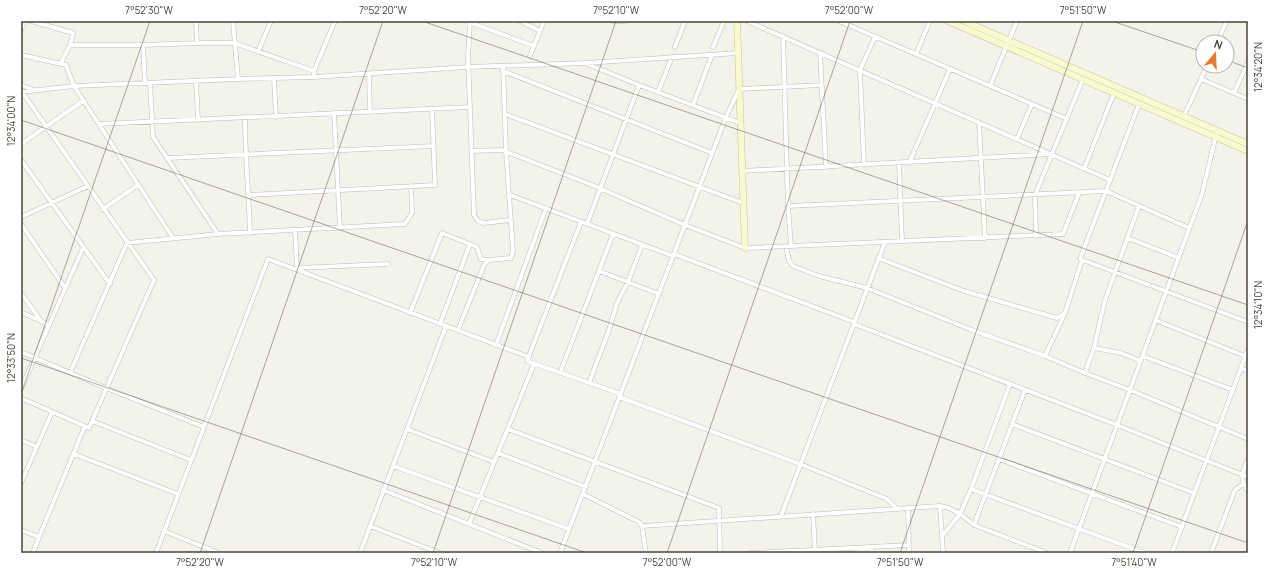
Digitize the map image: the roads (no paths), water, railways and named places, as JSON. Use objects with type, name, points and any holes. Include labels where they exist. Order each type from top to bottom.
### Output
[{"type":"street","points":[[21,30],[24,21]]},
{"type":"street","points":[[30,21],[72,31],[73,35],[70,45],[61,63]]},
{"type":"street","points":[[196,21],[197,43]]},
{"type":"street","points":[[233,21],[238,79]]},
{"type":"street","points":[[258,52],[271,21]]},
{"type":"street","points":[[314,77],[314,70],[335,21]]},
{"type":"street","points":[[511,220],[484,223],[478,221],[474,215],[468,67],[469,21],[534,46]]},
{"type":"street","points":[[520,21],[540,31]]},
{"type":"street","points":[[530,56],[544,21]]},
{"type":"street","points":[[612,21],[626,21]]},
{"type":"street","points":[[675,47],[685,21]]},
{"type":"street","points":[[713,47],[724,21]]},
{"type":"street","points":[[737,21],[745,248]]},
{"type":"street","points":[[747,21],[1110,180]]},
{"type":"street","points":[[839,21],[1067,119]]},
{"type":"street","points":[[916,54],[930,21]]},
{"type":"street","points":[[948,21],[1184,116],[1248,144]]},
{"type":"street","points":[[990,86],[1017,21]]},
{"type":"street","points":[[1220,34],[1226,21]]},
{"type":"street","points":[[967,22],[1008,44],[1083,79],[1215,138],[1248,151]]},
{"type":"street","points":[[783,36],[788,206],[791,246]]},
{"type":"street","points":[[864,165],[860,70],[875,37]]},
{"type":"street","points":[[70,45],[234,43],[314,70]]},
{"type":"street","points":[[143,45],[145,83]]},
{"type":"street","points":[[21,92],[74,86],[238,79],[274,79],[468,67],[503,69],[738,53]]},
{"type":"street","points":[[820,53],[826,167]]},
{"type":"street","points":[[21,55],[66,65],[74,86],[173,238]]},
{"type":"street","points":[[693,105],[712,55]]},
{"type":"street","points":[[658,92],[672,57]]},
{"type":"street","points":[[1234,93],[1248,62]]},
{"type":"street","points":[[586,63],[639,85],[740,123]]},
{"type":"street","points":[[410,312],[442,234],[477,247],[482,259],[489,260],[511,258],[513,251],[506,151],[503,69]]},
{"type":"street","points":[[503,69],[626,120],[712,153]]},
{"type":"street","points":[[909,163],[950,69]]},
{"type":"street","points":[[368,74],[370,112]]},
{"type":"street","points":[[1184,116],[1203,74]]},
{"type":"street","points":[[274,79],[276,117]]},
{"type":"street","points":[[1036,236],[1035,195],[1083,79]]},
{"type":"street","points":[[1201,79],[1248,100]]},
{"type":"street","points":[[196,81],[198,120]]},
{"type":"street","points":[[150,83],[153,137],[218,234]]},
{"type":"street","points":[[21,85],[35,91]]},
{"type":"street","points":[[587,224],[639,85]]},
{"type":"street","points":[[739,89],[821,85]]},
{"type":"street","points":[[560,553],[712,153],[739,89]]},
{"type":"street","points":[[21,92],[154,280],[89,428],[21,398]]},
{"type":"street","points":[[1084,169],[1114,93]]},
{"type":"street","points":[[21,144],[83,100]]},
{"type":"street","points":[[1017,139],[1032,104]]},
{"type":"street","points":[[1045,356],[1065,313],[1082,260],[1080,259],[1139,104]]},
{"type":"street","points":[[99,124],[470,107]]},
{"type":"street","points":[[249,195],[436,185],[432,109]]},
{"type":"street","points":[[334,113],[340,228]]},
{"type":"street","points":[[505,114],[743,203]]},
{"type":"street","points":[[245,118],[245,155],[249,195],[250,233]]},
{"type":"street","points":[[979,122],[985,238]]},
{"type":"street","points":[[1070,553],[1202,194],[1217,131]]},
{"type":"street","points":[[168,158],[434,146]]},
{"type":"street","points":[[471,150],[506,151],[685,225],[745,248],[1063,234],[1079,193]]},
{"type":"street","points":[[742,171],[1052,154]]},
{"type":"street","points":[[21,160],[110,284]]},
{"type":"street","points":[[899,163],[902,241]]},
{"type":"street","points":[[104,209],[138,185]]},
{"type":"street","points":[[21,217],[88,186]]},
{"type":"street","points":[[127,243],[218,234],[406,224],[412,213],[411,186]]},
{"type":"street","points":[[788,206],[1106,192],[1190,228]]},
{"type":"street","points":[[510,195],[854,323],[1248,477]]},
{"type":"street","points":[[1085,374],[1094,348],[1105,300],[1139,206]]},
{"type":"street","points":[[496,345],[546,208]]},
{"type":"street","points":[[581,222],[528,361],[800,464],[887,499],[897,509]]},
{"type":"street","points":[[21,224],[65,288]]},
{"type":"street","points":[[295,231],[297,268],[388,264]]},
{"type":"street","points":[[560,373],[613,234]]},
{"type":"street","points":[[1128,238],[1178,258]]},
{"type":"street","points":[[780,516],[885,242]]},
{"type":"street","points":[[70,373],[127,243]]},
{"type":"street","points":[[440,324],[470,244]]},
{"type":"street","points":[[589,383],[609,330],[617,303],[628,282],[642,245]]},
{"type":"street","points":[[786,246],[789,261],[793,266],[819,276],[867,288],[972,330],[1045,356],[1085,374],[1130,390],[1248,439]]},
{"type":"street","points":[[21,389],[83,248]]},
{"type":"street","points":[[878,258],[964,291],[1057,318],[1065,313]]},
{"type":"street","points":[[156,553],[268,259],[529,357]]},
{"type":"street","points":[[458,330],[484,265],[489,260]]},
{"type":"street","points":[[1082,260],[1248,322]]},
{"type":"street","points":[[598,271],[659,294]]},
{"type":"street","points":[[21,293],[41,321]]},
{"type":"street","points":[[21,312],[49,325]]},
{"type":"street","points":[[1155,320],[1245,356]]},
{"type":"street","points":[[360,553],[446,326]]},
{"type":"street","points":[[1094,348],[1142,358],[1233,390]]},
{"type":"street","points":[[1172,553],[1248,349]]},
{"type":"street","points":[[21,352],[204,427]]},
{"type":"street","points":[[469,524],[534,364]]},
{"type":"street","points":[[1241,368],[1248,371]]},
{"type":"street","points":[[942,536],[960,514],[971,489],[1010,384]]},
{"type":"street","points":[[974,526],[1025,390]]},
{"type":"street","points":[[21,483],[52,412]]},
{"type":"street","points":[[92,421],[191,460]]},
{"type":"street","points":[[1012,424],[1194,493]]},
{"type":"street","points":[[33,553],[38,537],[85,426]]},
{"type":"street","points":[[407,429],[494,462]]},
{"type":"street","points":[[508,429],[719,508],[720,553]]},
{"type":"street","points":[[21,440],[37,447]]},
{"type":"street","points":[[498,453],[586,487]]},
{"type":"street","points":[[74,454],[178,494]]},
{"type":"street","points":[[999,459],[1182,528]]},
{"type":"street","points":[[1248,459],[1242,474],[1243,484],[1248,491]]},
{"type":"street","points":[[393,466],[569,529]]},
{"type":"street","points":[[1211,553],[1235,490],[1243,484]]},
{"type":"street","points":[[971,489],[986,493],[1078,529],[1145,553]]},
{"type":"street","points":[[383,490],[542,553]]},
{"type":"street","points":[[583,494],[640,522],[642,526],[646,553]]},
{"type":"street","points":[[642,526],[940,506],[949,508],[960,514],[974,526],[1046,553]]},
{"type":"street","points":[[940,506],[942,536],[945,552]]},
{"type":"street","points":[[908,508],[909,553]]},
{"type":"street","points":[[813,514],[815,550]]},
{"type":"street","points":[[370,526],[440,553]]},
{"type":"street","points":[[21,530],[38,537]]},
{"type":"street","points":[[164,531],[219,553]]},
{"type":"street","points":[[750,553],[909,545]]},
{"type":"street","points":[[871,547],[871,553]]}]
